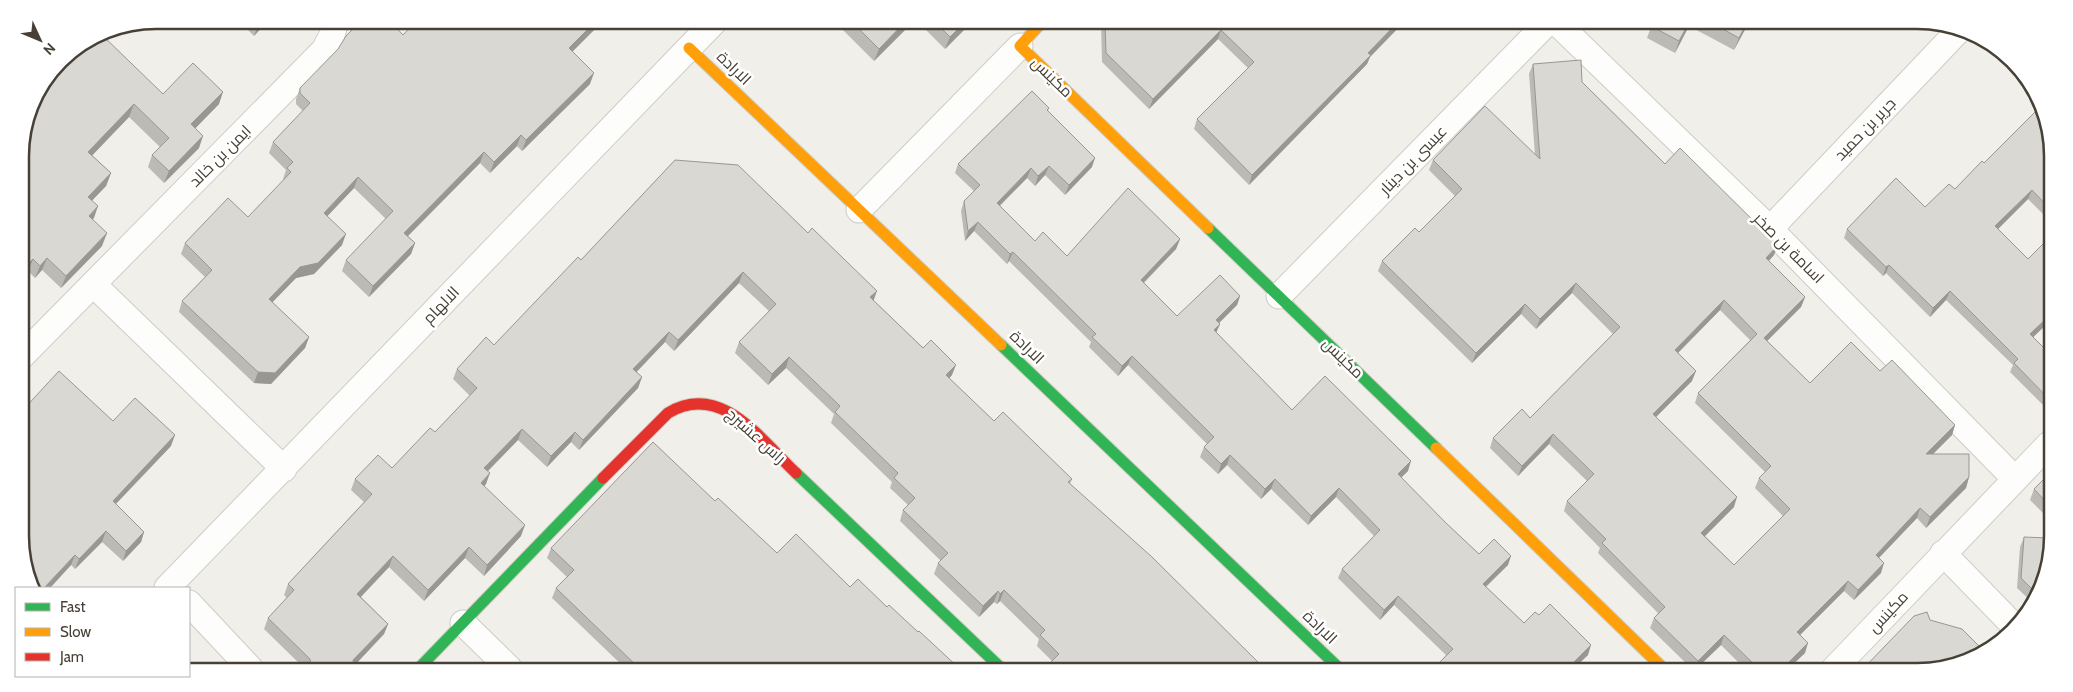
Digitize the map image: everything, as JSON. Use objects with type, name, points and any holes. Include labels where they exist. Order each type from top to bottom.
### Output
[{"type":"street","name":"ايمن بن خالد","points":[[29,349],[324,50],[334,29]]},
{"type":"street","name":"الالهام","points":[[171,587],[708,29]]},
{"type":"street","name":"مكينس","points":[[859,210],[1036,29]]},
{"type":"street","name":"عيسى بن دينار","points":[[1279,296],[1541,29]]},
{"type":"street","name":"اسامة بن صخر","points":[[1563,29],[1770,229],[2016,479]]},
{"type":"street","name":"جرير بن حميد","points":[[1770,229],[1955,34]]},
{"type":"street","name":"مكينس","points":[[1020,46],[1658,663]]},
{"type":"street","name":"الارادة","points":[[689,48],[1334,663]]},
{"type":"street","points":[[93,284],[284,469]]},
{"type":"street","name":"راس عشيرج","points":[[424,663],[669,411],[682,404],[709,402],[734,414],[995,663]]},
{"type":"street","name":"مكينس","points":[[1840,663],[1943,553],[2044,449]]},
{"type":"street","points":[[1943,553],[2010,623]]},
{"type":"street","points":[[190,604],[245,663]]},
{"type":"street","points":[[463,623],[504,663]]},
{"type":"building","points":[[353,29],[397,29],[403,35],[409,29],[588,29],[569,48],[594,73],[526,140],[521,135],[494,162],[484,152],[404,233],[415,243],[373,286],[346,260],[393,211],[358,177],[324,213],[346,234],[318,263],[300,267],[269,299],[309,337],[275,373],[258,372],[182,301],[212,270],[185,243],[228,198],[248,217],[291,172],[287,168],[293,162],[273,142],[310,103],[300,93],[300,88],[338,49]]},
{"type":"building","points":[[859,29],[898,29],[879,49]]},
{"type":"building","points":[[942,29],[958,29],[950,37]]},
{"type":"building","points":[[1105,29],[1391,29],[1368,53],[1371,55],[1252,175],[1197,119],[1254,62],[1221,30],[1153,99],[1106,53]]},
{"type":"building","points":[[1657,29],[1685,29],[1679,41]]},
{"type":"building","points":[[1723,29],[1744,29],[1739,38]]},
{"type":"building","points":[[106,39],[163,94],[193,63],[223,92],[191,124],[203,136],[169,171],[152,155],[169,138],[134,104],[88,152],[111,173],[88,197],[98,206],[89,216],[107,233],[66,276],[47,258],[40,266],[33,259],[29,263],[29,147],[35,115],[55,78],[78,55]]},
{"type":"building","points":[[1581,60],[1582,82],[1665,164],[1680,148],[1778,245],[1766,258],[1805,297],[1764,338],[1810,383],[1851,342],[1880,371],[1892,360],[1955,425],[1926,454],[1969,454],[1969,477],[1930,517],[1920,508],[1876,555],[1884,563],[1858,590],[1848,581],[1797,632],[1808,643],[1788,663],[1753,663],[1724,635],[1698,661],[1654,618],[1665,607],[1602,543],[1606,539],[1567,501],[1594,474],[1553,434],[1522,466],[1493,438],[1522,409],[1530,418],[1620,327],[1576,283],[1540,319],[1525,304],[1476,353],[1382,261],[1415,228],[1419,232],[1462,189],[1433,160],[1485,106],[1540,159],[1533,64]],"holes":[[[1724,300],[1757,334],[1698,393],[1771,466],[1759,478],[1790,509],[1734,565],[1701,533],[1737,497],[1653,414],[1696,371],[1675,350]]]},
{"type":"building","points":[[1032,91],[1049,108],[1047,110],[1095,158],[1069,185],[1049,166],[1038,176],[1031,168],[997,203],[1035,241],[1043,232],[1067,256],[1128,188],[1180,239],[1141,280],[1177,316],[1220,275],[1240,296],[1216,320],[1220,324],[1214,330],[1292,410],[1325,376],[1411,461],[1398,474],[1446,523],[1479,554],[1494,539],[1511,556],[1483,584],[1524,623],[1535,612],[1539,615],[1550,604],[1591,645],[1573,663],[1439,663],[1453,649],[1398,596],[1384,610],[1342,569],[1380,530],[1339,488],[1311,516],[1275,479],[1265,489],[1230,455],[1221,464],[1204,447],[1214,437],[1132,356],[1122,366],[1092,337],[1096,334],[1013,252],[1010,254],[978,222],[968,231],[964,201],[980,185],[958,164]]},
{"type":"building","points":[[2036,111],[2043,139],[2044,203],[2032,190],[1995,226],[2028,259],[2044,243],[2044,321],[2030,334],[2044,348],[2044,394],[2014,363],[2018,359],[1950,291],[1933,308],[1889,265],[1886,267],[1847,229],[1896,178],[1925,207],[1949,184],[1955,189],[1982,161],[1984,163]]},
{"type":"building","points":[[675,160],[738,165],[808,233],[812,228],[877,291],[870,297],[923,348],[931,340],[956,365],[946,375],[994,421],[1003,412],[1072,479],[1068,482],[1152,557],[1259,663],[1050,663],[1059,654],[1040,635],[1045,630],[1004,590],[1000,594],[998,591],[983,606],[938,563],[948,553],[903,510],[915,498],[894,478],[898,473],[835,412],[840,406],[789,357],[772,374],[739,342],[776,304],[743,272],[678,340],[669,332],[633,369],[642,377],[583,440],[575,432],[551,456],[522,429],[484,468],[490,473],[481,483],[525,525],[487,565],[469,547],[428,590],[393,556],[357,594],[388,624],[353,660],[353,663],[310,663],[310,659],[268,618],[294,590],[288,584],[372,494],[355,479],[378,455],[392,468],[430,428],[435,432],[477,388],[457,369],[486,337],[494,345],[578,257],[581,260]]},
{"type":"building","points":[[59,371],[113,421],[135,398],[175,435],[113,501],[144,532],[126,551],[106,531],[79,559],[75,555],[45,587],[40,587],[35,577],[29,545],[29,403]]},
{"type":"building","points":[[653,442],[715,501],[718,498],[777,553],[796,534],[850,587],[858,579],[887,607],[889,605],[954,663],[634,663],[556,588],[574,570],[551,548]]},
{"type":"building","points":[[2044,479],[2044,500],[2034,489]]},
{"type":"building","points":[[2024,537],[2044,538],[2040,569],[2032,589],[2021,578]]},
{"type":"building","points":[[1927,612],[1930,620],[1962,629],[1980,647],[1966,654],[1942,661],[1926,663],[1869,663],[1914,616]]},
{"type":"traffic: fast","points":[[1208,228],[1436,448]]},
{"type":"traffic: fast","points":[[1001,345],[1334,663]]},
{"type":"traffic: fast","points":[[796,473],[996,663]]},
{"type":"traffic: fast","points":[[424,663],[603,478]]},
{"type":"traffic: slow","points":[[1036,29],[1020,46],[1208,228]]},
{"type":"traffic: slow","points":[[689,48],[1001,345]]},
{"type":"traffic: slow","points":[[1436,448],[1658,663]]},
{"type":"traffic: jam","points":[[603,478],[668,413],[687,405],[705,404],[723,409],[739,419],[754,431],[796,473]]}]
